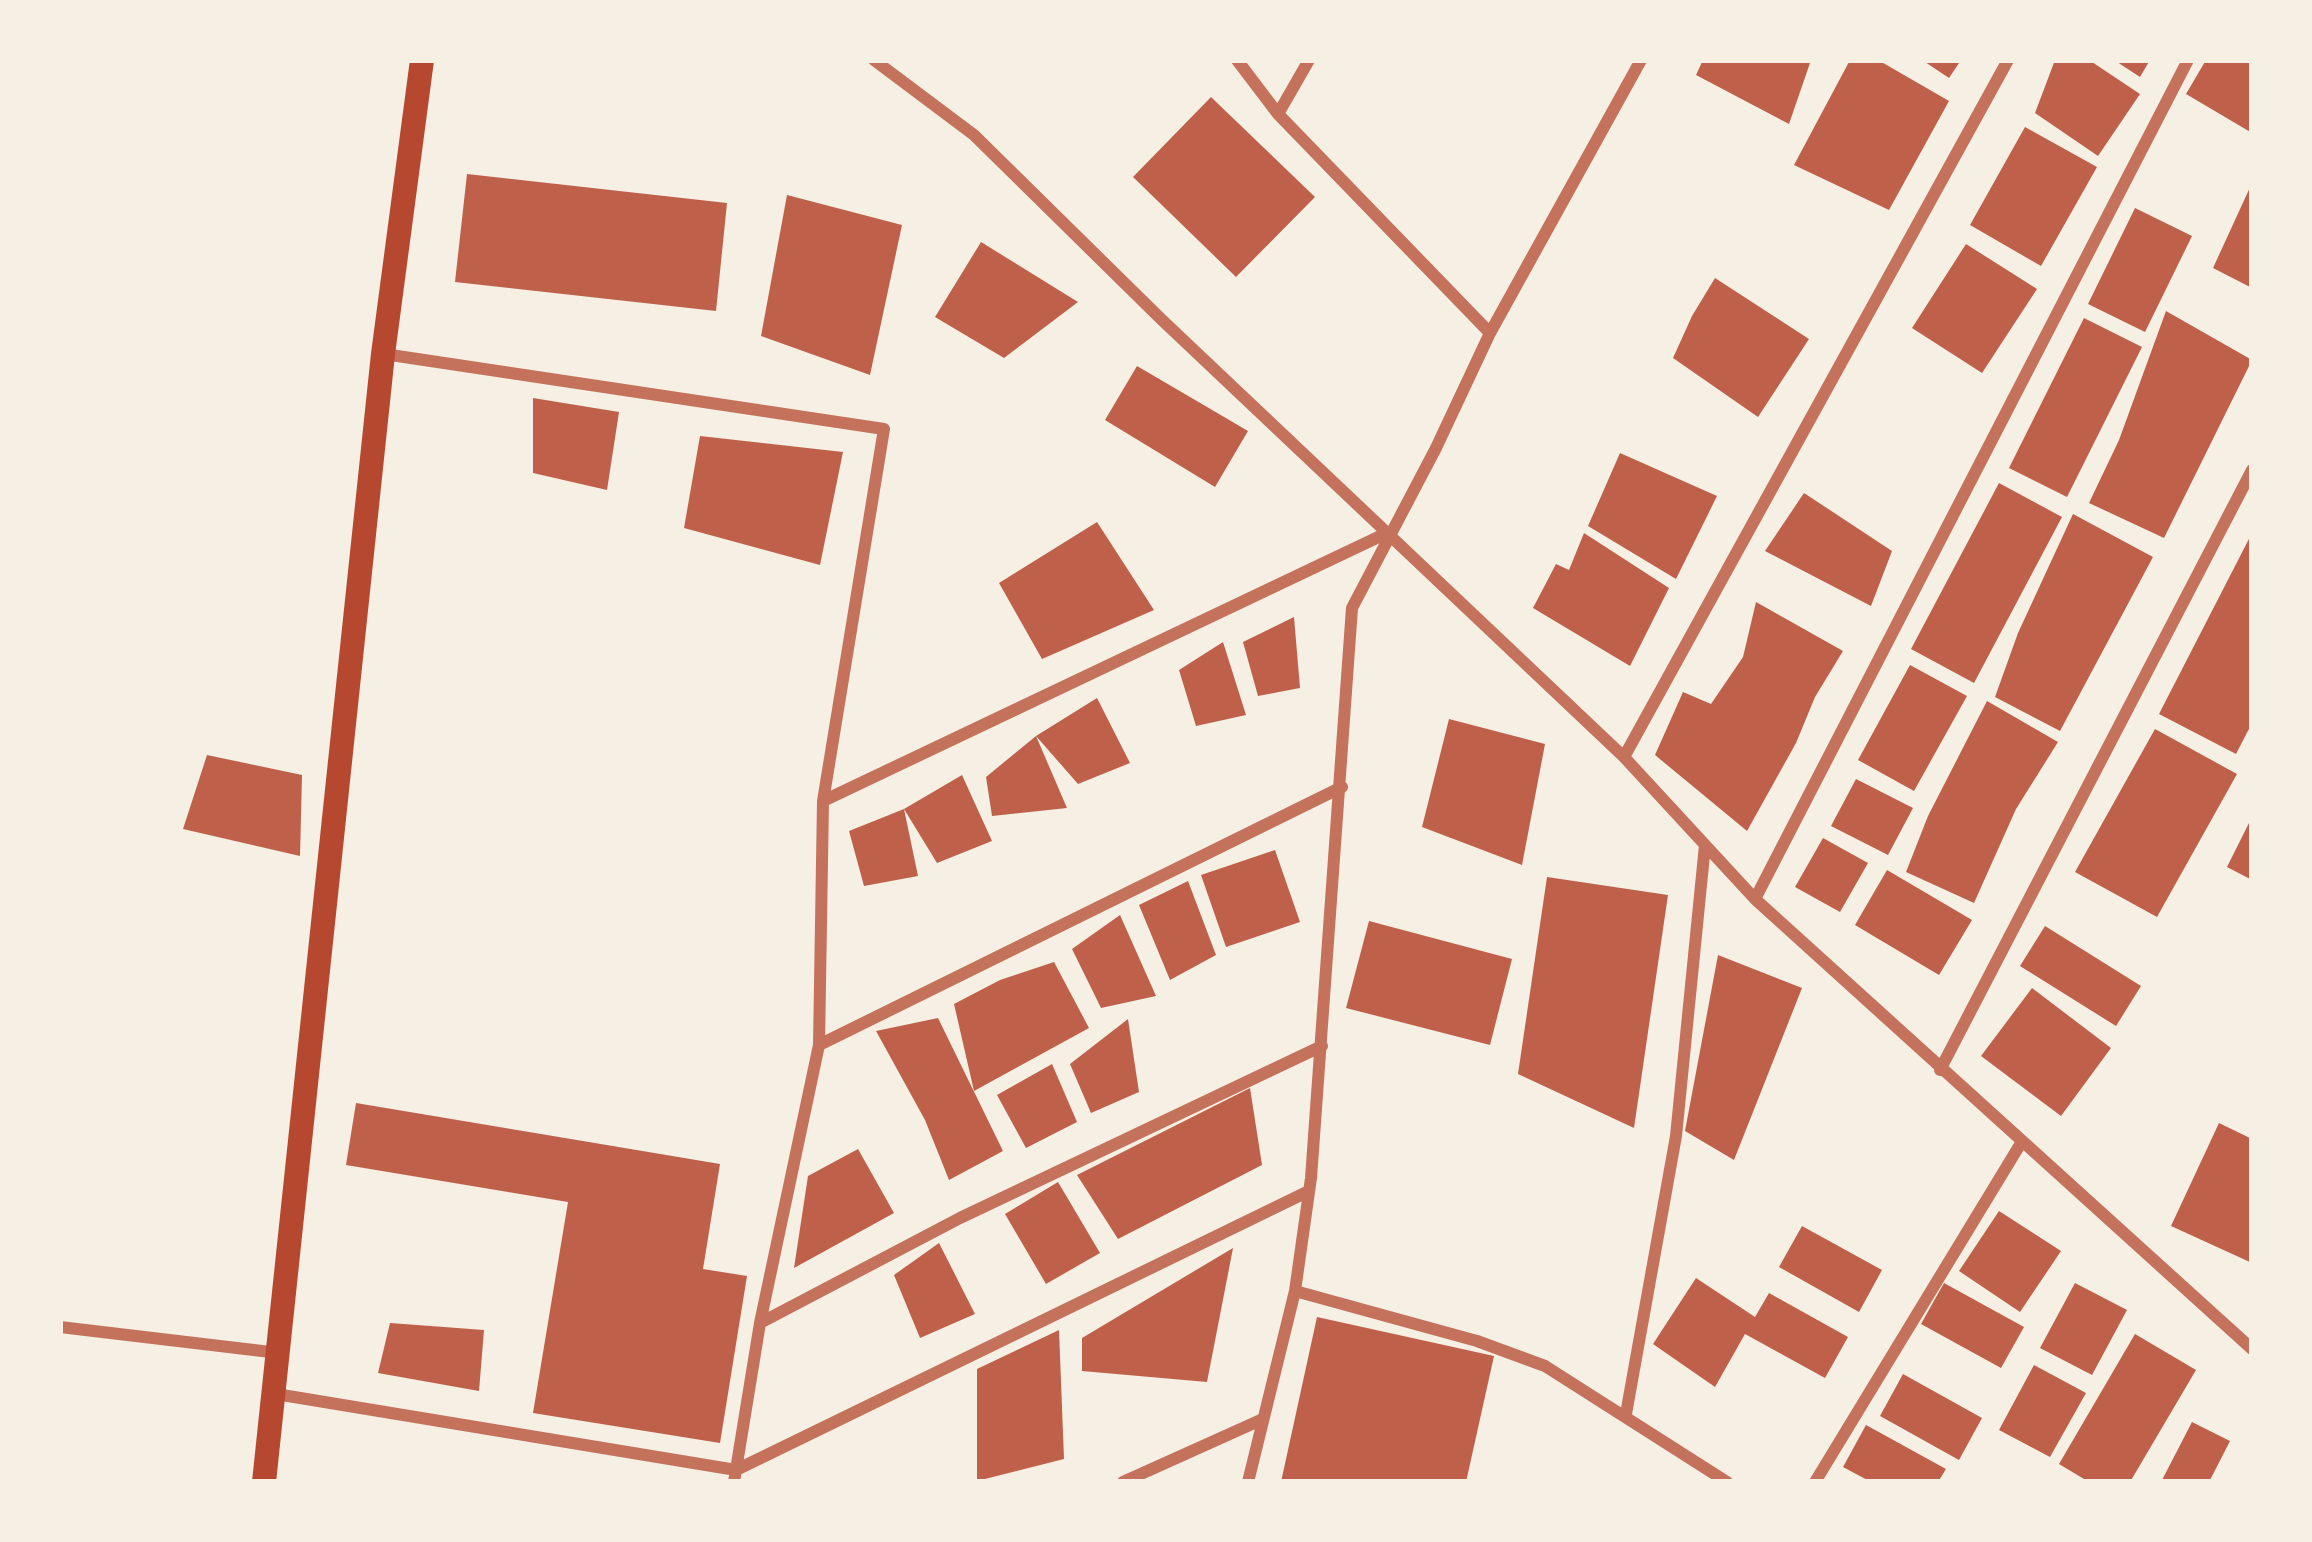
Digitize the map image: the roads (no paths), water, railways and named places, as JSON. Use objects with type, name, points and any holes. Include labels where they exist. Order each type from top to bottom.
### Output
[{"type":"main road","points":[[264,1482],[383,354],[422,60]]},
{"type":"street","points":[[874,60],[974,135],[1161,319],[1624,757],[1755,899],[2252,1349]]},
{"type":"street","points":[[1238,60],[1278,114],[1490,333]]},
{"type":"street","points":[[1278,114],[1309,60]]},
{"type":"street","points":[[1248,1482],[1295,1291],[1309,1191],[1352,608],[1490,333],[1641,60]]},
{"type":"street","points":[[1624,757],[2008,60]]},
{"type":"street","points":[[1755,899],[2188,60]]},
{"type":"street","points":[[383,354],[884,429],[823,801],[819,1045],[760,1322],[735,1476]]},
{"type":"street","points":[[1940,1070],[2252,470]]},
{"type":"street","points":[[823,801],[1389,532]]},
{"type":"street","points":[[819,1045],[1342,787]]},
{"type":"street","points":[[1626,1414],[1676,1136],[1705,845]]},
{"type":"street","points":[[760,1322],[960,1218],[1322,1046]]},
{"type":"street","points":[[1815,1482],[2020,1143]]},
{"type":"street","points":[[276,1394],[735,1476],[1309,1191]]},
{"type":"street","points":[[1295,1291],[1477,1341],[1528,1360],[1626,1414],[1727,1482]]},
{"type":"street","points":[[60,1327],[279,1353]]},
{"type":"street","points":[[1123,1482],[1263,1419]]}]
